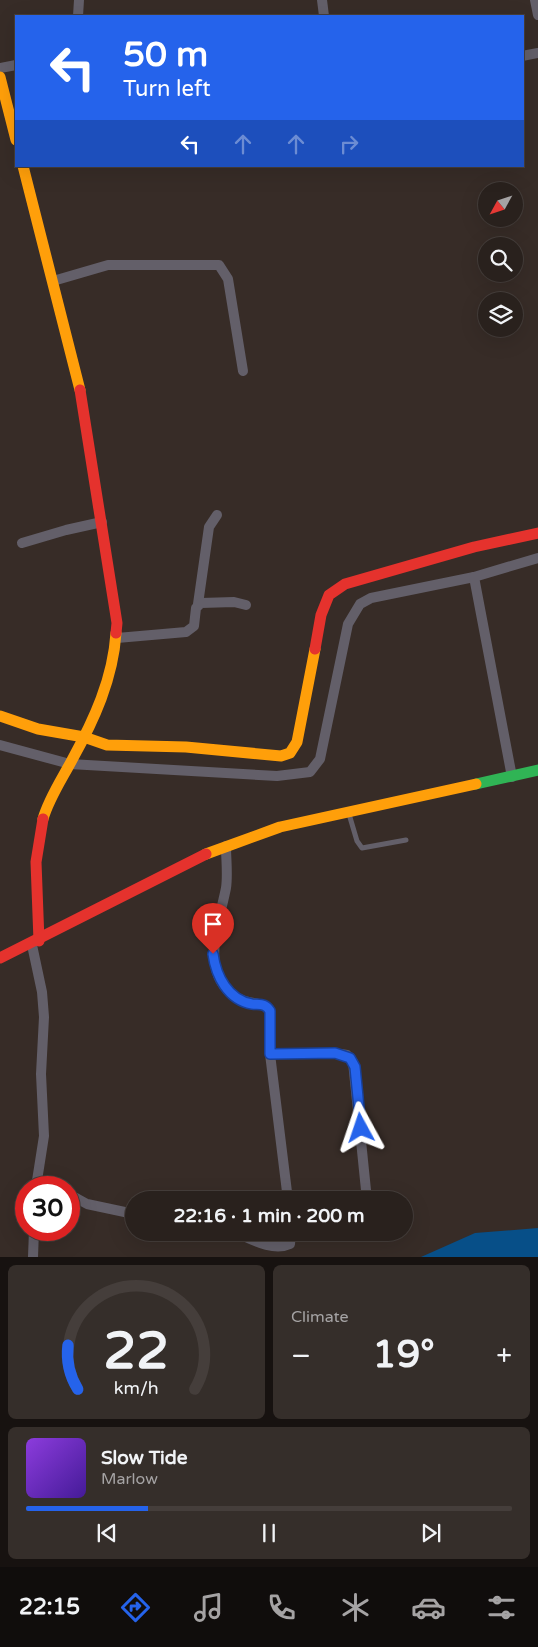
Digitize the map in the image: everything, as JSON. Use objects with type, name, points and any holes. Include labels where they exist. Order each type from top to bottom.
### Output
[{"type":"street","points":[[78,15],[79,0]]},
{"type":"street","points":[[322,0],[324,15]]},
{"type":"street","points":[[535,0],[538,15]]},
{"type":"street","points":[[524,56],[538,53]]},
{"type":"street","points":[[0,68],[15,66]]},
{"type":"street","points":[[0,77],[15,136]]},
{"type":"street","points":[[23,167],[84,406],[117,623],[117,638],[111,674],[105,693],[83,739],[49,801],[38,841],[35,943],[43,995],[44,1017],[41,1074],[44,1136],[39,1176]]},
{"type":"street","points":[[53,281],[108,265],[175,263],[219,265],[228,279],[243,371]]},
{"type":"street","points":[[117,638],[186,632],[194,626],[207,533],[210,524],[217,515]]},
{"type":"street","points":[[22,543],[102,522]]},
{"type":"street","points":[[1,719],[108,745],[186,747],[285,756],[293,750],[297,742],[321,615],[333,591],[345,584],[436,558],[538,533]]},
{"type":"street","points":[[0,745],[71,762],[277,776],[310,772],[320,759],[348,624],[360,604],[371,598],[474,577],[538,558]]},
{"type":"street","points":[[474,577],[512,777]]},
{"type":"street","points":[[198,604],[234,602],[246,606]]},
{"type":"street","points":[[0,958],[35,943],[181,866],[226,846],[280,826],[538,770]]},
{"type":"street","points":[[226,846],[226,886],[214,948],[215,964],[218,974],[230,992],[238,998],[268,1007],[271,1017],[270,1054],[287,1191]]},
{"type":"street","points":[[270,1054],[341,1054],[347,1055],[353,1062],[366,1191]]},
{"type":"street","points":[[80,1200],[87,1204],[125,1212]]},
{"type":"street","points":[[33,1257],[34,1241]]},
{"type":"street","points":[[257,1241],[272,1247],[281,1247],[290,1244],[290,1241]]},
{"type":"lane","points":[[348,811],[357,841],[362,848],[366,849],[406,840]]},
{"type":"water","points":[[538,1228],[538,1257],[421,1257],[475,1233]]},
{"type":"traffic: fast","points":[[476,784],[538,770]]},
{"type":"traffic: slow","points":[[0,77],[15,136]]},
{"type":"traffic: slow","points":[[23,167],[80,390]]},
{"type":"traffic: slow","points":[[43,819],[52,796],[88,730],[101,699],[111,667],[116,633]]},
{"type":"traffic: slow","points":[[0,716],[38,729],[84,737],[107,745],[186,747],[281,756],[290,753],[297,742],[315,649]]},
{"type":"traffic: slow","points":[[206,854],[280,827],[476,784]]},
{"type":"traffic: jam","points":[[80,390],[117,623],[116,633]]},
{"type":"traffic: jam","points":[[315,649],[321,615],[329,595],[345,584],[474,547],[538,533]]},
{"type":"traffic: jam","points":[[39,941],[36,862],[43,819]]},
{"type":"traffic: jam","points":[[0,958],[206,854]]},
{"type":"route","points":[[213,954],[218,974],[230,992],[252,1004],[262,1004],[268,1007],[271,1017],[270,1054],[335,1053],[347,1055],[350,1058],[355,1067],[361,1128]]}]
